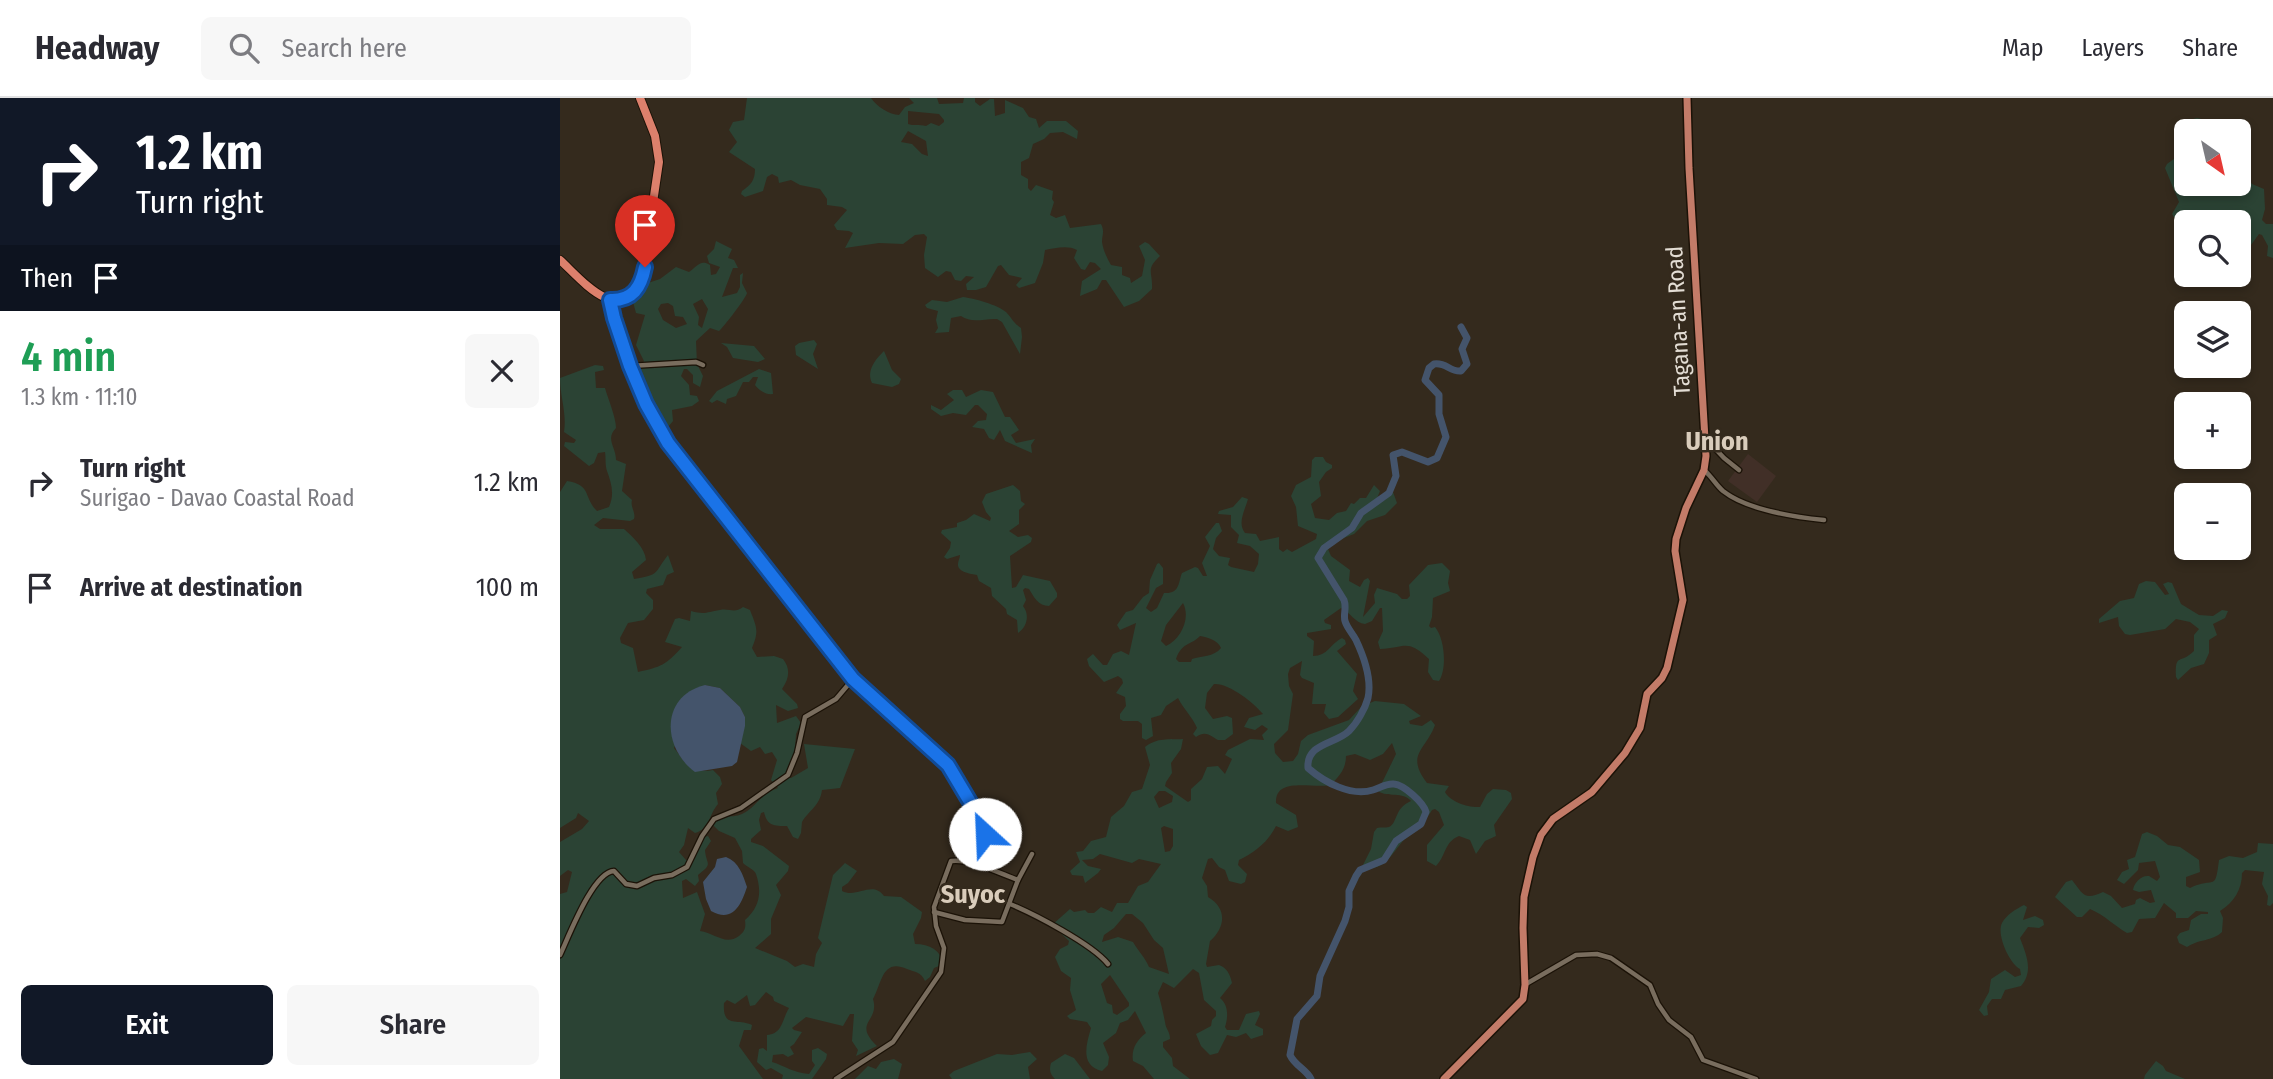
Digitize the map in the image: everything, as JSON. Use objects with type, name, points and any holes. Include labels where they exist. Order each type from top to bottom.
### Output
[{"type":"highway","points":[[560,260],[594,292],[610,300],[631,296],[641,284],[659,162],[657,144],[640,98]]},
{"type":"main road","name":"Tagana-an Road","points":[[1444,1079],[1524,998],[1524,897],[1527,877],[1541,835],[1553,819],[1592,792],[1625,753],[1640,728],[1646,698],[1667,668],[1683,600],[1675,551],[1676,539],[1686,508],[1704,470],[1687,98]]},
{"type":"street","points":[[610,300],[630,366],[646,404],[671,447],[853,679],[948,765],[985,831],[975,865]]},
{"type":"street","points":[[630,366],[696,362],[703,365]]},
{"type":"street","points":[[1704,437],[1739,470]]},
{"type":"street","points":[[1704,470],[1722,489],[1737,499],[1787,514],[1824,520]]},
{"type":"street","points":[[560,955],[583,905],[604,874],[614,871],[626,884],[637,886],[654,878],[672,875],[687,867],[702,836],[714,819],[741,808],[786,778],[797,753],[805,717],[836,699],[853,679]]},
{"type":"street","points":[[934,912],[965,920],[1000,923],[1032,853]]},
{"type":"street","points":[[836,1079],[893,1042],[941,972],[944,948],[936,926],[934,907],[950,863],[955,860],[975,865],[1018,880]]},
{"type":"street","points":[[1010,904],[1076,940],[1108,964]]},
{"type":"street","points":[[1525,985],[1576,955],[1597,954],[1611,958],[1648,983],[1669,1020],[1691,1037],[1702,1058],[1709,1063],[1756,1079]]},
{"type":"shaded area","points":[[1748,454],[1776,476],[1757,502],[1728,481]]},
{"type":"green space","points":[[747,98],[871,98],[884,110],[899,115],[905,107],[914,103],[909,98],[937,98],[939,104],[963,103],[964,98],[975,98],[975,102],[980,106],[994,99],[995,116],[1005,113],[1005,100],[1023,108],[1029,117],[1036,119],[1039,128],[1047,121],[1066,121],[1078,131],[1077,139],[1063,132],[1050,133],[1033,144],[1029,158],[1021,162],[1021,175],[1028,179],[1028,188],[1031,191],[1036,185],[1053,191],[1054,202],[1050,215],[1056,218],[1065,215],[1070,228],[1101,224],[1102,242],[1108,260],[1111,265],[1122,267],[1122,275],[1130,278],[1131,283],[1142,276],[1145,260],[1139,246],[1145,242],[1149,244],[1160,256],[1151,268],[1152,289],[1139,301],[1124,307],[1106,280],[1102,280],[1097,289],[1080,296],[1082,281],[1101,269],[1090,262],[1085,270],[1081,269],[1074,258],[1077,250],[1070,248],[1045,250],[1035,283],[1019,288],[1016,285],[1022,278],[1009,275],[1001,265],[986,287],[967,290],[966,284],[974,277],[966,276],[961,281],[955,280],[951,272],[946,271],[938,277],[925,268],[927,237],[924,234],[915,235],[903,244],[879,243],[845,248],[853,233],[837,230],[834,225],[847,210],[827,205],[827,199],[820,189],[800,185],[791,180],[779,183],[778,177],[772,174],[767,177],[763,191],[745,197],[741,194],[752,182],[755,169],[729,152],[737,142],[729,130],[733,122],[744,120]],"holes":[[[908,111],[939,114],[944,122],[939,126],[931,123],[926,126],[908,124]],[[908,131],[926,141],[928,156],[912,144],[901,142]]]},
{"type":"green space","points":[[2174,159],[2174,190],[2165,168]]},
{"type":"green space","points":[[2251,183],[2264,189],[2265,209],[2262,220],[2266,224],[2273,224],[2273,258],[2267,256],[2268,246],[2262,235],[2259,234],[2251,245],[2251,210],[2174,210],[2179,202],[2177,196],[2251,196]]},
{"type":"green space","points":[[716,241],[732,249],[728,258],[734,260],[738,268],[733,268],[722,297],[737,293],[740,275],[743,273],[742,283],[747,293],[719,331],[710,328],[696,341],[697,364],[703,376],[700,387],[693,383],[693,375],[687,369],[684,369],[681,376],[689,385],[690,395],[697,396],[699,401],[692,406],[672,410],[673,421],[668,427],[652,410],[633,367],[644,361],[636,345],[645,315],[636,313],[633,302],[648,283],[660,279],[676,267],[689,272],[704,263],[710,265],[711,275],[716,274],[720,267],[709,263],[707,256],[714,249]],"holes":[[[702,299],[708,309],[702,328],[698,325],[699,317],[693,304]],[[668,303],[673,306],[675,316],[683,317],[687,324],[676,328],[663,320],[658,309],[661,304]]]},
{"type":"green space","points":[[963,297],[985,302],[1006,312],[1021,328],[1020,354],[1002,322],[997,319],[974,320],[961,316],[951,318],[949,332],[935,333],[938,328],[938,311],[925,305],[932,300],[947,302]]},
{"type":"green space","points":[[814,340],[817,344],[813,354],[818,369],[796,355],[795,346]]},
{"type":"green space","points":[[721,343],[754,346],[765,359],[758,362],[733,358],[727,347]]},
{"type":"green space","points":[[884,351],[892,370],[901,379],[899,384],[892,387],[872,383],[870,378],[873,365]]},
{"type":"green space","points":[[595,365],[603,366],[604,370],[595,372],[596,388],[605,388],[616,424],[611,440],[616,460],[626,464],[622,491],[632,500],[634,519],[630,521],[603,518],[594,525],[600,529],[624,529],[638,543],[646,560],[632,572],[634,579],[652,574],[668,555],[674,572],[667,575],[663,585],[647,589],[646,593],[653,600],[653,609],[644,620],[628,623],[620,638],[621,643],[633,648],[638,672],[663,664],[682,647],[665,642],[675,619],[690,621],[691,611],[706,613],[743,607],[750,610],[756,625],[752,648],[757,657],[774,656],[783,659],[788,674],[782,689],[798,708],[788,711],[776,705],[777,723],[796,716],[801,723],[796,734],[794,763],[785,777],[791,778],[808,768],[804,744],[855,749],[840,788],[822,790],[817,804],[802,822],[798,839],[793,837],[787,826],[772,824],[764,812],[761,813],[761,830],[751,842],[763,846],[789,866],[776,885],[781,895],[771,919],[771,934],[755,948],[795,967],[803,964],[814,967],[816,954],[822,943],[818,938],[833,875],[845,863],[857,871],[842,887],[842,891],[853,893],[869,889],[884,896],[901,897],[922,912],[913,934],[915,944],[934,949],[944,964],[934,968],[925,981],[920,974],[899,966],[888,969],[873,999],[873,1013],[867,1027],[870,1038],[877,1046],[856,1056],[858,1050],[852,1041],[854,1014],[850,1014],[843,1026],[806,1017],[792,1028],[802,1032],[790,1047],[794,1054],[788,1057],[783,1054],[773,1055],[772,1062],[809,1074],[815,1065],[812,1061],[812,1050],[818,1048],[827,1054],[812,1079],[782,1079],[783,1075],[771,1068],[766,1070],[757,1062],[759,1049],[767,1051],[767,1035],[779,1029],[789,1008],[774,1001],[766,992],[755,1005],[750,1006],[747,995],[735,1004],[727,1000],[724,1003],[728,1020],[752,1025],[751,1030],[744,1030],[739,1046],[763,1079],[560,1079],[560,894],[567,892],[572,872],[568,870],[560,876],[560,842],[582,829],[589,821],[578,813],[576,818],[560,828],[560,492],[567,481],[580,485],[597,511],[609,507],[612,493],[605,452],[598,453],[594,463],[589,466],[564,446],[565,442],[574,443],[576,440],[564,432],[560,378]],"holes":[[[705,685],[720,688],[740,707],[745,717],[740,743],[751,751],[760,747],[765,754],[772,752],[777,760],[771,780],[778,788],[767,793],[742,814],[718,818],[712,824],[719,831],[735,838],[742,851],[743,863],[755,872],[759,887],[757,904],[745,920],[744,931],[729,940],[700,931],[705,914],[697,892],[683,898],[682,881],[686,879],[695,886],[699,881],[698,875],[708,866],[705,850],[711,841],[708,836],[703,837],[692,857],[686,860],[679,852],[684,845],[688,828],[695,833],[704,828],[718,804],[716,793],[722,784],[720,777],[713,770],[694,769],[674,748]]]},
{"type":"green space","points":[[759,369],[771,373],[773,394],[758,389],[755,385],[758,377],[753,377],[749,382],[743,382],[736,396],[727,399],[726,404],[717,400],[712,403],[709,401],[717,391]]},
{"type":"green space","points":[[953,390],[962,390],[966,397],[981,390],[993,392],[1005,417],[1010,417],[1019,430],[1011,435],[1016,443],[1035,439],[1031,445],[1032,453],[1005,441],[1000,430],[994,440],[989,438],[984,429],[972,427],[978,421],[986,420],[987,414],[978,405],[966,415],[953,413],[941,416],[931,409],[931,405],[941,410],[954,400],[947,394]]},
{"type":"green space","points":[[1315,457],[1323,457],[1332,465],[1319,482],[1321,496],[1311,504],[1315,518],[1329,520],[1337,513],[1346,511],[1351,503],[1366,498],[1374,485],[1380,491],[1377,503],[1393,492],[1397,503],[1385,515],[1367,521],[1354,534],[1336,541],[1328,549],[1331,556],[1350,570],[1349,581],[1360,587],[1364,580],[1368,578],[1370,581],[1363,617],[1375,603],[1377,588],[1407,599],[1410,596],[1409,585],[1428,565],[1442,563],[1450,571],[1450,591],[1433,598],[1429,626],[1435,627],[1441,639],[1443,669],[1439,681],[1433,680],[1428,672],[1429,659],[1416,648],[1406,646],[1380,649],[1378,642],[1383,631],[1382,608],[1372,621],[1365,624],[1358,622],[1341,608],[1324,620],[1331,625],[1331,629],[1307,633],[1307,636],[1314,641],[1313,656],[1326,652],[1342,638],[1345,640],[1346,644],[1337,651],[1357,674],[1353,691],[1358,699],[1338,717],[1329,719],[1324,713],[1326,704],[1312,704],[1314,683],[1300,675],[1302,661],[1290,668],[1289,686],[1293,694],[1288,730],[1274,744],[1275,753],[1283,762],[1293,761],[1301,741],[1308,735],[1349,720],[1362,706],[1375,701],[1404,704],[1421,716],[1409,721],[1410,724],[1422,726],[1431,720],[1435,725],[1417,758],[1427,783],[1449,786],[1445,792],[1447,796],[1460,804],[1480,807],[1493,789],[1506,790],[1511,793],[1512,799],[1494,825],[1496,836],[1485,841],[1476,854],[1470,840],[1459,836],[1450,842],[1436,866],[1427,861],[1427,845],[1444,825],[1435,809],[1386,862],[1369,867],[1363,865],[1371,849],[1374,832],[1377,828],[1392,825],[1402,807],[1411,801],[1404,796],[1378,791],[1396,754],[1392,743],[1383,754],[1370,760],[1355,754],[1346,756],[1345,765],[1330,785],[1296,785],[1282,789],[1277,795],[1276,803],[1296,815],[1298,827],[1288,831],[1276,826],[1261,846],[1239,860],[1238,865],[1247,874],[1245,882],[1241,884],[1229,881],[1225,870],[1212,858],[1208,859],[1202,878],[1207,886],[1208,897],[1219,907],[1222,918],[1219,930],[1210,941],[1206,964],[1207,967],[1222,966],[1228,972],[1232,983],[1220,998],[1227,1012],[1225,1027],[1227,1030],[1239,1030],[1246,1014],[1259,1011],[1255,1025],[1263,1029],[1263,1035],[1251,1039],[1246,1033],[1236,1037],[1227,1035],[1218,1053],[1210,1055],[1201,1046],[1196,1034],[1211,1026],[1216,1011],[1204,1000],[1199,973],[1193,969],[1174,988],[1163,982],[1158,993],[1170,1036],[1170,1039],[1163,1042],[1163,1047],[1172,1058],[1173,1066],[1190,1079],[1154,1079],[1143,1066],[1133,1061],[1135,1045],[1146,1033],[1135,1011],[1128,1020],[1120,1023],[1116,1033],[1103,1043],[1109,1057],[1108,1065],[1102,1071],[1090,1065],[1086,1054],[1091,1028],[1087,1022],[1067,1016],[1076,1010],[1070,990],[1071,978],[1061,971],[1055,957],[1069,941],[1052,925],[1070,909],[1074,912],[1085,910],[1094,913],[1101,907],[1112,912],[1117,903],[1128,903],[1138,886],[1148,882],[1161,864],[1139,859],[1132,863],[1100,854],[1093,859],[1082,860],[1088,866],[1101,869],[1085,883],[1083,876],[1072,875],[1070,871],[1080,862],[1076,852],[1083,851],[1091,841],[1106,837],[1111,817],[1124,806],[1132,792],[1142,789],[1150,765],[1145,747],[1163,740],[1183,739],[1181,749],[1171,763],[1172,773],[1165,786],[1188,802],[1191,800],[1191,789],[1202,779],[1207,767],[1218,766],[1225,774],[1232,759],[1225,755],[1228,750],[1250,739],[1264,740],[1262,735],[1268,729],[1262,725],[1255,730],[1244,727],[1249,718],[1263,714],[1234,690],[1214,684],[1207,693],[1205,708],[1213,719],[1227,716],[1232,718],[1233,734],[1225,740],[1205,734],[1196,737],[1193,734],[1197,728],[1178,698],[1166,706],[1161,715],[1151,718],[1153,736],[1146,740],[1142,738],[1142,724],[1120,719],[1126,706],[1125,697],[1116,693],[1123,683],[1122,679],[1118,676],[1104,682],[1089,666],[1087,659],[1093,654],[1103,665],[1107,665],[1113,654],[1121,651],[1129,655],[1136,623],[1120,630],[1117,625],[1126,612],[1133,610],[1149,593],[1150,580],[1157,564],[1163,568],[1163,584],[1156,588],[1146,608],[1151,612],[1157,608],[1164,593],[1176,590],[1182,573],[1195,567],[1203,576],[1207,576],[1202,563],[1210,546],[1205,537],[1216,523],[1219,523],[1222,531],[1216,538],[1213,549],[1219,556],[1230,558],[1228,565],[1231,567],[1254,572],[1259,554],[1250,546],[1237,543],[1239,535],[1231,527],[1231,515],[1218,514],[1219,511],[1233,507],[1242,497],[1248,499],[1242,521],[1245,533],[1256,534],[1260,541],[1279,537],[1279,549],[1283,552],[1287,549],[1292,552],[1316,539],[1317,534],[1298,526],[1296,507],[1291,496],[1296,485],[1311,477],[1312,460]],"holes":[[[1183,603],[1186,615],[1183,628],[1166,646],[1161,641],[1166,625]],[[1200,636],[1206,637],[1221,648],[1211,655],[1192,659],[1191,662],[1179,662],[1176,659],[1181,650]],[[1159,791],[1173,796],[1172,802],[1159,808],[1154,797]],[[1164,826],[1173,829],[1173,846],[1170,851],[1165,852],[1161,828]],[[1126,914],[1132,914],[1163,948],[1169,974],[1149,967],[1133,942],[1118,937],[1102,942],[1104,935]],[[1110,975],[1129,1006],[1117,1015],[1113,1013],[1112,1005],[1107,1003],[1101,984]]]},
{"type":"green space","points":[[1013,485],[1020,491],[1021,501],[1025,504],[1019,510],[1019,524],[1009,531],[1018,537],[1028,535],[1032,538],[1031,542],[1010,556],[1012,588],[1016,587],[1023,575],[1050,581],[1057,593],[1049,606],[1045,606],[1039,603],[1029,589],[1023,590],[1026,621],[1024,628],[1018,633],[1017,620],[1007,614],[1006,609],[992,596],[991,588],[979,581],[977,575],[958,567],[960,555],[947,559],[944,557],[951,542],[941,533],[942,530],[957,527],[957,523],[974,514],[990,521],[982,502],[986,494]]},
{"type":"green space","points":[[2146,581],[2155,582],[2165,595],[2169,594],[2163,584],[2172,583],[2181,604],[2199,615],[2213,616],[2222,610],[2228,611],[2225,618],[2213,624],[2217,635],[2209,640],[2209,653],[2204,664],[2191,668],[2178,680],[2178,661],[2194,651],[2194,635],[2199,629],[2190,622],[2176,619],[2165,629],[2130,635],[2125,634],[2119,626],[2118,617],[2099,623],[2099,619],[2120,601],[2134,598],[2139,584]]},
{"type":"green space","points":[[2147,832],[2168,845],[2180,847],[2199,860],[2200,872],[2186,877],[2186,886],[2190,888],[2215,880],[2219,860],[2229,856],[2243,858],[2257,852],[2258,843],[2273,844],[2273,903],[2267,905],[2268,896],[2262,884],[2264,872],[2245,870],[2236,895],[2220,911],[2223,918],[2222,932],[2187,947],[2179,943],[2177,937],[2189,930],[2191,920],[2208,912],[2196,911],[2188,918],[2176,918],[2176,913],[2164,903],[2155,918],[2139,919],[2132,932],[2127,933],[2090,909],[2082,917],[2077,917],[2055,897],[2066,882],[2072,880],[2084,895],[2092,896],[2103,892],[2122,908],[2135,904],[2140,898],[2150,903],[2155,902],[2151,890],[2133,890],[2136,882],[2143,877],[2149,876],[2157,881],[2160,877],[2155,861],[2139,863],[2138,870],[2124,884],[2117,880],[2122,872],[2129,869],[2127,860],[2135,857],[2142,834]]},
{"type":"green space","points":[[2024,905],[2027,907],[2023,920],[2035,916],[2043,920],[2044,925],[2039,928],[2028,927],[2020,938],[2028,962],[2025,980],[2021,986],[2005,990],[2001,999],[1992,999],[1987,1006],[1988,1015],[1984,1016],[1979,1010],[1989,992],[1991,979],[2005,970],[2015,977],[2021,975],[2020,969],[2005,949],[2001,928],[2006,917]]},
{"type":"green space","points":[[1030,1052],[1037,1059],[1028,1067],[1030,1079],[952,1079],[949,1075],[997,1054]]},
{"type":"green space","points":[[1065,1054],[1074,1058],[1090,1079],[1055,1079],[1050,1072],[1051,1063]]},
{"type":"green space","points":[[894,1059],[902,1064],[898,1079],[855,1079],[868,1066],[876,1069],[881,1062]]},
{"type":"green space","points":[[2156,1061],[2166,1071],[2185,1079],[2144,1079]]},
{"type":"water","points":[[705,685],[720,688],[740,707],[745,717],[745,726],[737,762],[732,766],[695,772],[676,750],[671,724],[673,711],[680,700],[690,691]]},
{"type":"water","points":[[726,857],[737,866],[747,887],[739,906],[725,915],[711,911],[703,882],[715,867],[717,859]]},
{"type":"waterway","points":[[1311,1079],[1290,1055],[1297,1019],[1317,996],[1320,976],[1345,921],[1349,907],[1349,891],[1360,870],[1384,860],[1396,841],[1421,824],[1426,812],[1417,799],[1398,785],[1388,784],[1365,792],[1347,790],[1330,783],[1308,768],[1309,760],[1317,749],[1352,728],[1365,707],[1369,691],[1364,661],[1345,621],[1344,600],[1318,558],[1324,548],[1352,528],[1361,513],[1389,493],[1396,476],[1393,455],[1402,452],[1428,462],[1437,458],[1446,437],[1439,414],[1439,395],[1425,380],[1429,368],[1434,364],[1461,371],[1467,364],[1462,349],[1467,338],[1461,327]]},
{"type":"district","name":"Union","points":[[1717,441]]},
{"type":"district","name":"Suyoc","points":[[973,894]]},
{"type":"route","points":[[645,267],[637,291],[624,299],[610,300],[630,366],[664,437],[853,679],[948,765],[981,821],[985,834]]}]
